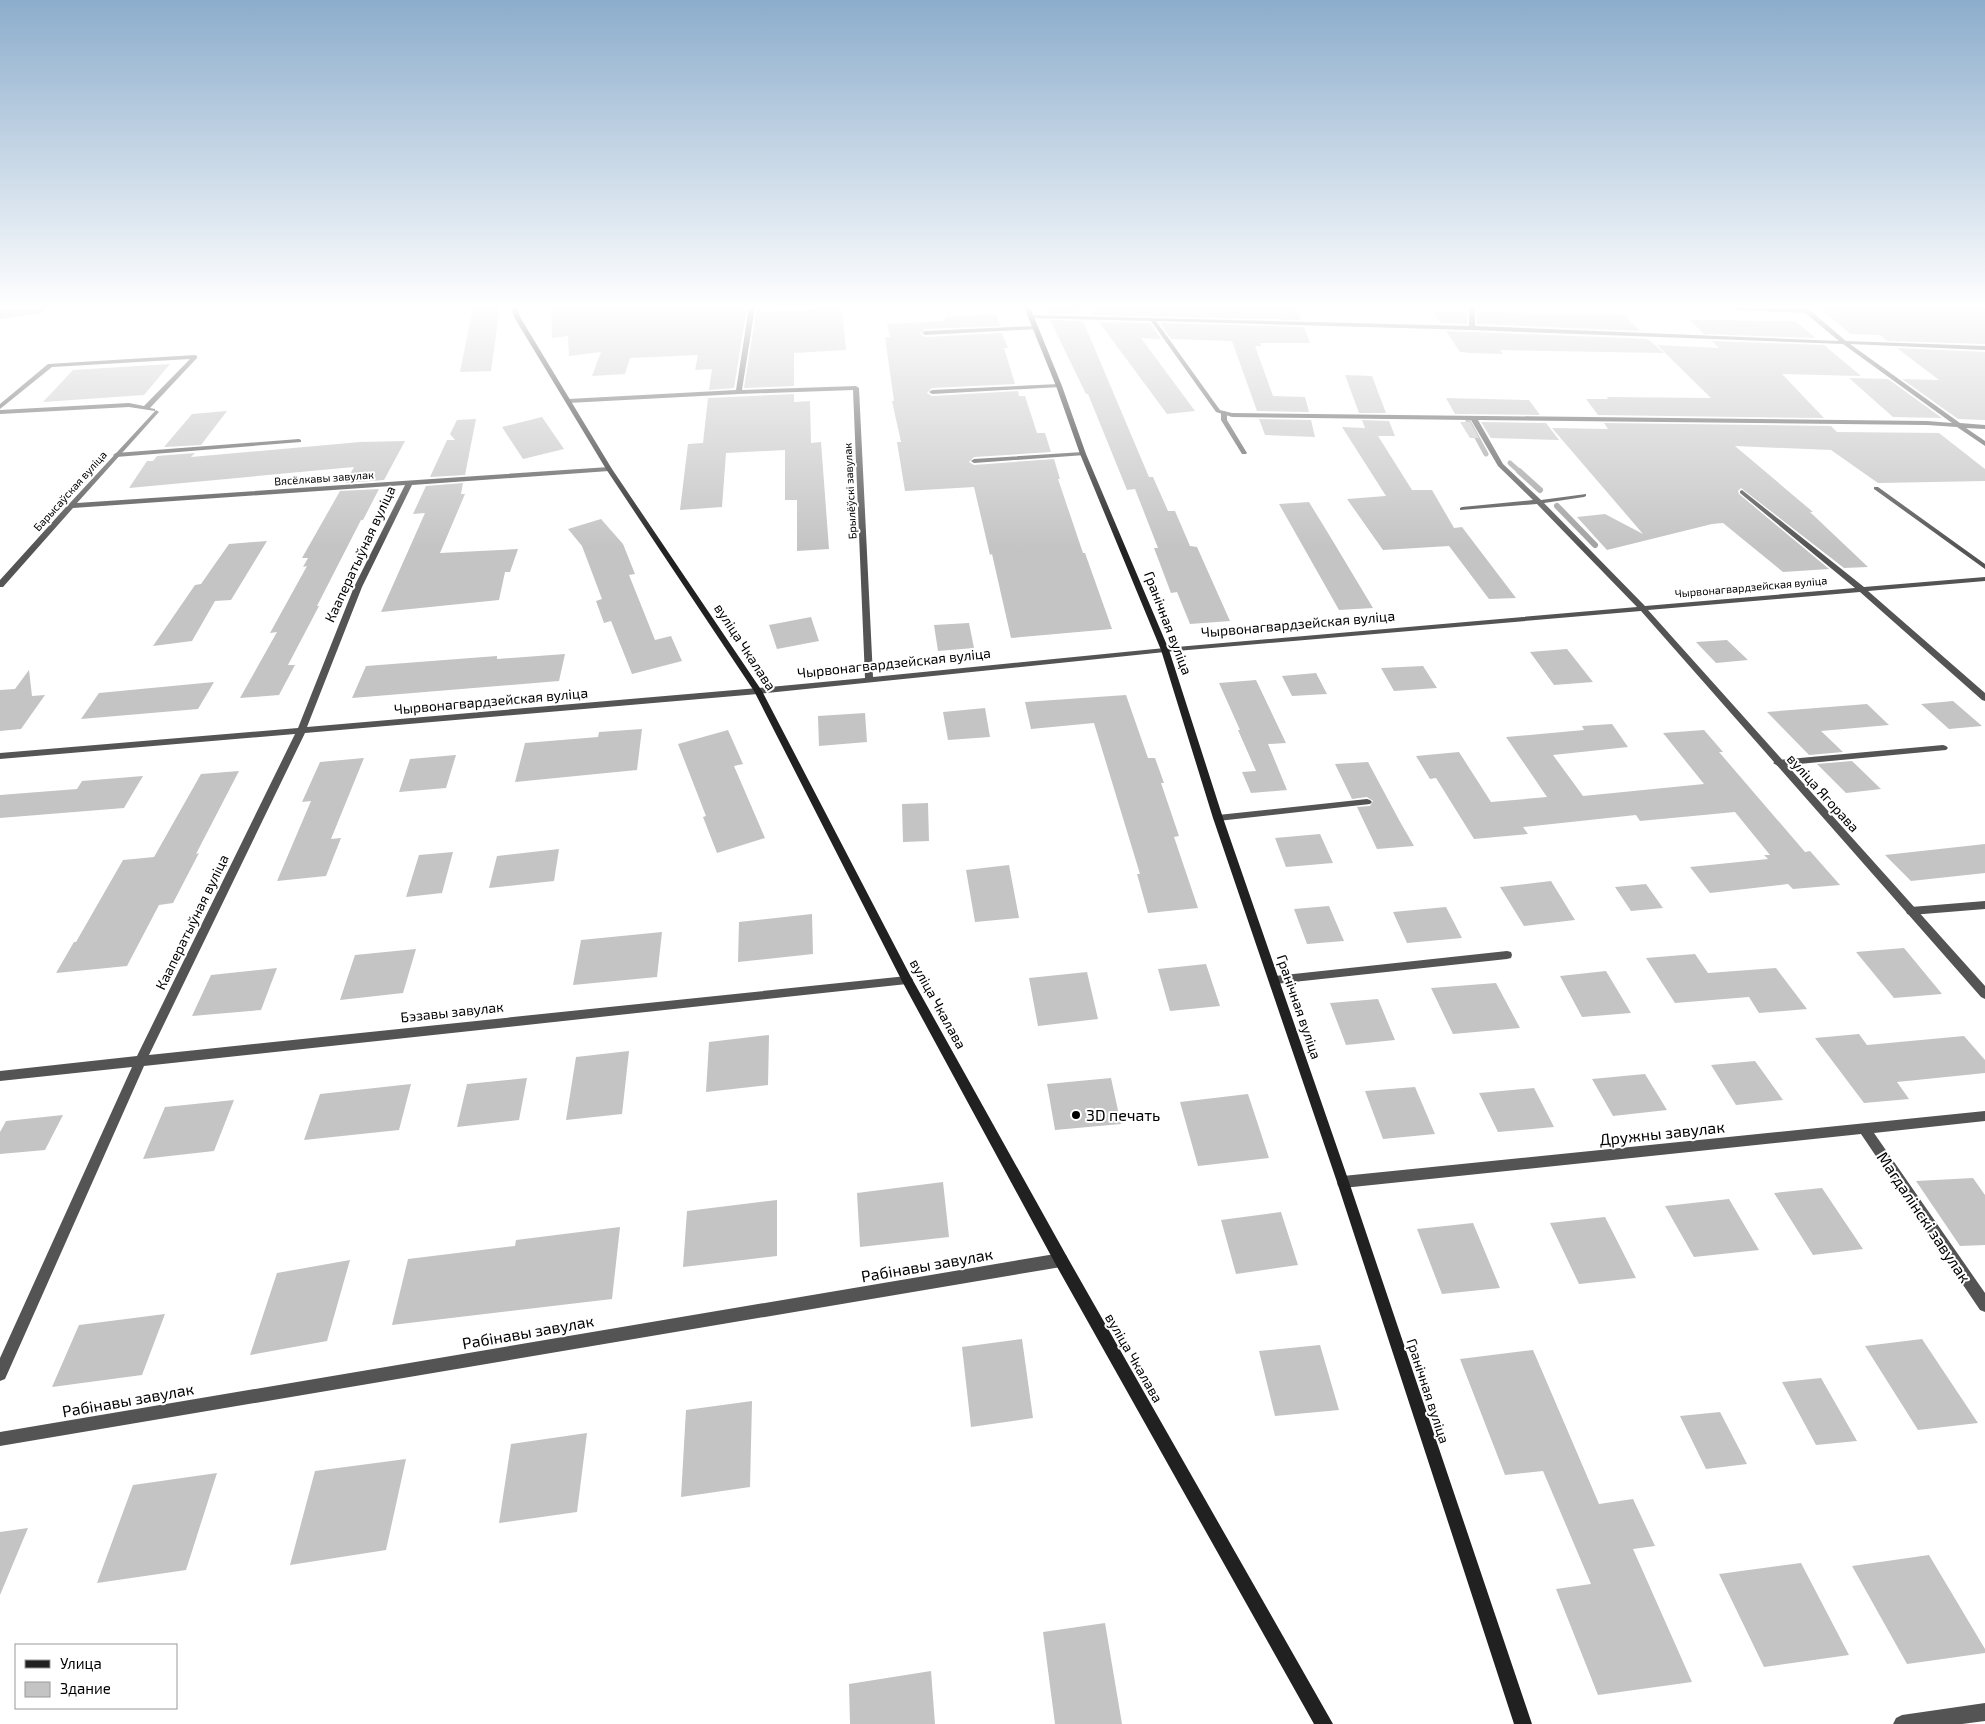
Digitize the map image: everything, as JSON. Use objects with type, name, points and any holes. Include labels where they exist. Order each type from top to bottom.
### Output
[{"type":"main road","name":"вуліца Чкалава","points":[[560,387],[610,469],[758,691],[907,980],[1061,1260],[1324,1724]]},
{"type":"main road","name":"Гранічная вуліца","points":[[1060,387],[1083,454],[1165,650],[1218,818],[1343,1182],[1523,1724]]},
{"type":"street","points":[[0,407],[23,387]]},
{"type":"street","points":[[0,412],[129,405],[146,408],[166,387]]},
{"type":"street","points":[[739,392],[740,387]]},
{"type":"street","points":[[932,392],[1028,387]]},
{"type":"street","points":[[1201,387],[1218,411],[1232,415],[1928,423],[1985,427]]},
{"type":"street","points":[[1906,387],[1985,444]]},
{"type":"street","name":"Брылёўскі завулак","points":[[568,401],[856,388],[869,680]]},
{"type":"street","name":"Барысаўская вуліца","points":[[0,585],[69,506],[156,412],[146,408]]},
{"type":"street","points":[[1224,413],[1224,420],[1244,453]]},
{"type":"street","points":[[1473,417],[1500,465],[1642,608]]},
{"type":"street","points":[[116,455],[299,441]]},
{"type":"street","points":[[974,460],[1083,454]]},
{"type":"street","name":"Вясёлкавы завулак","points":[[69,506],[610,469]]},
{"type":"street","name":"Кааператыўная вуліца","points":[[0,1374],[142,1060],[301,731],[358,587],[410,482]]},
{"type":"street","points":[[1876,488],[1985,568]]},
{"type":"street","name":"Чырвонагвардзейская вуліца","points":[[1742,492],[1861,589],[1985,698]]},
{"type":"street","points":[[1462,509],[1538,502],[1584,495]]},
{"type":"street","name":"Чырвонагвардзейская вуліца","points":[[0,756],[758,691],[1165,650],[1985,579]]},
{"type":"street","name":"вуліца Ягорава","points":[[1642,608],[1985,994]]},
{"type":"street","points":[[1778,763],[1943,748]]},
{"type":"street","points":[[1218,818],[1367,802]]},
{"type":"street","points":[[1911,911],[1985,905]]},
{"type":"street","points":[[1274,980],[1507,955]]},
{"type":"street","name":"Бэзавы завулак","points":[[0,1076],[907,980]]},
{"type":"street","name":"Дружны завулак","points":[[1343,1182],[1985,1116]]},
{"type":"street","name":"Магдалінскі завулак","points":[[1864,1128],[1985,1305]]},
{"type":"street","name":"Рабінавы завулак","points":[[0,1439],[1061,1260]]},
{"type":"street","points":[[1902,1724],[1985,1712]]},
{"type":"building","points":[[57,387],[150,387],[144,395],[43,402]]},
{"type":"building","points":[[709,387],[734,387],[734,388],[709,390]]},
{"type":"building","points":[[892,387],[943,387],[932,388],[927,393],[932,396],[1018,391],[1019,396],[1025,396],[1037,433],[1045,433],[1051,452],[974,457],[969,462],[974,465],[1054,459],[1060,479],[1058,479],[1083,553],[1085,553],[1112,629],[1011,638],[992,554],[990,555],[974,487],[905,491],[897,442],[901,442],[892,401],[894,401]]},
{"type":"building","points":[[1083,387],[1111,387],[1149,477],[1153,477],[1168,511],[1175,511],[1190,546],[1197,547],[1230,621],[1190,624],[1177,592],[1171,593],[1154,548],[1158,548],[1135,489],[1127,490],[1088,394],[1086,394]]},
{"type":"building","points":[[1147,387],[1178,387],[1195,411],[1167,414]]},
{"type":"building","points":[[1249,387],[1270,387],[1273,396],[1305,397],[1309,412],[1257,411]]},
{"type":"building","points":[[1350,387],[1376,387],[1386,413],[1359,413]]},
{"type":"building","points":[[1700,387],[1795,387],[1824,418],[1598,415],[1586,399],[1608,399],[1607,397],[1711,398]]},
{"type":"building","points":[[1860,387],[1900,387],[1942,418],[1893,417]]},
{"type":"building","points":[[1914,387],[1985,387],[1985,420],[1958,419]]},
{"type":"building","points":[[794,394],[794,402],[810,401],[811,443],[821,442],[829,549],[797,551],[797,500],[785,500],[785,450],[726,453],[722,507],[680,510],[688,444],[703,443],[708,398]]},
{"type":"building","points":[[1446,398],[1529,400],[1540,415],[1455,414]]},
{"type":"building","points":[[227,411],[201,445],[164,447],[192,414]]},
{"type":"building","points":[[542,417],[564,449],[523,459],[502,427]]},
{"type":"building","points":[[476,419],[465,475],[430,477],[447,440],[455,440],[450,434],[457,420]]},
{"type":"building","points":[[1259,419],[1311,420],[1315,437],[1265,435]]},
{"type":"building","points":[[1362,420],[1389,421],[1395,436],[1378,436],[1412,490],[1432,490],[1454,528],[1462,527],[1516,598],[1489,599],[1449,546],[1383,550],[1347,499],[1386,496],[1342,427],[1365,428]]},
{"type":"building","points":[[1460,422],[1470,422],[1479,438],[1470,438]]},
{"type":"building","points":[[1481,422],[1546,423],[1559,440],[1491,438]]},
{"type":"building","points":[[1604,423],[1831,426],[1837,432],[1939,433],[1985,469],[1985,481],[1878,483],[1831,450],[1735,446],[1813,512],[1810,512],[1868,567],[1844,568],[1741,488],[1738,491],[1739,494],[1829,569],[1783,572],[1723,523],[1712,524],[1607,550],[1577,517],[1605,514],[1643,534],[1552,428],[1608,429]]},
{"type":"building","points":[[405,441],[384,480],[345,483],[354,467],[129,488],[147,461],[153,461],[157,456],[195,453],[191,457],[360,442]]},
{"type":"building","points":[[463,483],[461,494],[465,494],[440,553],[518,549],[510,572],[505,572],[499,600],[381,612],[425,513],[413,514],[426,486]]},
{"type":"building","points":[[379,489],[363,520],[361,520],[288,665],[295,665],[279,695],[240,698],[277,632],[270,633],[307,566],[303,567],[308,558],[302,558],[340,491]]},
{"type":"building","points":[[1309,502],[1373,608],[1339,610],[1279,504]]},
{"type":"building","points":[[601,519],[623,544],[635,574],[629,575],[655,640],[671,636],[682,661],[632,674],[611,621],[604,623],[596,601],[602,599],[582,546],[568,529]]},
{"type":"building","points":[[267,541],[231,600],[215,601],[192,641],[153,646],[195,585],[201,584],[229,544]]},
{"type":"building","points":[[811,617],[819,641],[777,649],[769,625]]},
{"type":"building","points":[[969,623],[974,648],[938,651],[934,625]]},
{"type":"building","points":[[1727,640],[1748,660],[1716,663],[1696,642]]},
{"type":"building","points":[[1567,649],[1593,682],[1554,685],[1530,652]]},
{"type":"building","points":[[565,654],[559,681],[352,698],[366,666],[497,656],[497,659]]},
{"type":"building","points":[[1423,666],[1437,688],[1394,691],[1381,668]]},
{"type":"building","points":[[29,670],[32,696],[45,695],[21,729],[0,731],[0,690],[15,689]]},
{"type":"building","points":[[1316,673],[1327,694],[1292,696],[1282,676]]},
{"type":"building","points":[[1256,680],[1286,743],[1268,744],[1287,790],[1251,793],[1242,772],[1256,771],[1219,683]]},
{"type":"building","points":[[214,682],[198,709],[81,719],[99,693]]},
{"type":"building","points":[[1126,695],[1148,758],[1155,758],[1164,783],[1161,783],[1179,836],[1174,837],[1198,908],[1148,913],[1137,874],[1140,874],[1094,723],[1031,729],[1025,702]]},
{"type":"building","points":[[1953,701],[1982,726],[1949,729],[1921,704]]},
{"type":"building","points":[[1867,704],[1889,725],[1821,731],[1843,752],[1809,755],[1767,712]]},
{"type":"building","points":[[985,708],[990,737],[948,740],[943,712]]},
{"type":"building","points":[[865,713],[867,742],[819,746],[818,716]]},
{"type":"building","points":[[1612,724],[1628,747],[1553,755],[1583,796],[1704,784],[1663,733],[1704,730],[1723,752],[1719,752],[1805,852],[1810,851],[1840,885],[1793,889],[1788,884],[1710,893],[1690,867],[1768,859],[1764,855],[1770,855],[1735,812],[1640,821],[1636,815],[1523,827],[1528,834],[1474,839],[1436,778],[1430,779],[1416,756],[1459,752],[1491,802],[1547,797],[1506,737],[1584,730],[1582,726]]},
{"type":"building","points":[[642,729],[637,770],[515,782],[525,743],[598,737],[599,732]]},
{"type":"building","points":[[728,730],[743,764],[734,766],[765,838],[717,853],[703,817],[706,816],[678,744]]},
{"type":"building","points":[[456,755],[446,788],[399,792],[410,759]]},
{"type":"building","points":[[364,758],[331,839],[341,838],[326,876],[277,881],[311,801],[302,802],[320,762]]},
{"type":"building","points":[[1852,761],[1881,789],[1846,793],[1817,764]]},
{"type":"building","points":[[1368,762],[1414,846],[1377,849],[1357,807],[1370,806],[1373,801],[1367,797],[1352,799],[1335,764]]},
{"type":"building","points":[[239,771],[173,903],[159,905],[127,966],[56,973],[123,860],[154,857],[201,774]]},
{"type":"building","points":[[143,776],[124,808],[0,818],[0,795],[77,789],[82,781]]},
{"type":"building","points":[[928,803],[929,841],[903,842],[902,804]]},
{"type":"building","points":[[1320,834],[1333,863],[1286,867],[1275,838]]},
{"type":"building","points":[[1985,844],[1985,873],[1911,881],[1885,855]]},
{"type":"building","points":[[559,849],[554,881],[489,888],[497,856]]},
{"type":"building","points":[[453,852],[442,893],[406,897],[419,855]]},
{"type":"building","points":[[1009,865],[1019,918],[975,922],[966,870]]},
{"type":"building","points":[[1551,881],[1575,920],[1524,926],[1500,887]]},
{"type":"building","points":[[1646,884],[1663,908],[1631,911],[1615,887]]},
{"type":"building","points":[[1329,906],[1344,941],[1307,944],[1294,909]]},
{"type":"building","points":[[1446,907],[1462,938],[1407,943],[1393,912]]},
{"type":"building","points":[[812,914],[813,954],[738,962],[739,922]]},
{"type":"building","points":[[662,932],[657,977],[573,985],[581,940]]},
{"type":"building","points":[[1904,948],[1942,994],[1894,998],[1856,952]]},
{"type":"building","points":[[416,949],[403,993],[340,1000],[355,955]]},
{"type":"building","points":[[1695,954],[1708,973],[1776,968],[1807,1009],[1759,1013],[1749,997],[1675,1003],[1646,958]]},
{"type":"building","points":[[1206,964],[1220,1006],[1170,1011],[1158,969]]},
{"type":"building","points":[[277,968],[261,1010],[192,1016],[211,975]]},
{"type":"building","points":[[1606,971],[1631,1013],[1582,1017],[1560,976]]},
{"type":"building","points":[[1087,972],[1098,1019],[1038,1026],[1029,978]]},
{"type":"building","points":[[1496,983],[1520,1028],[1453,1034],[1431,988]]},
{"type":"building","points":[[1378,999],[1395,1040],[1346,1045],[1330,1003]]},
{"type":"building","points":[[1859,1034],[1867,1045],[1964,1036],[1985,1060],[1985,1073],[1897,1082],[1909,1099],[1864,1103],[1815,1038]]},
{"type":"building","points":[[769,1035],[768,1085],[706,1092],[709,1042]]},
{"type":"building","points":[[629,1051],[622,1114],[566,1120],[576,1057]]},
{"type":"building","points":[[1755,1061],[1783,1100],[1736,1105],[1711,1065]]},
{"type":"building","points":[[1645,1074],[1667,1110],[1613,1116],[1592,1079]]},
{"type":"building","points":[[527,1078],[519,1120],[457,1127],[467,1084]]},
{"type":"building","points":[[1111,1078],[1121,1124],[1055,1130],[1047,1084]]},
{"type":"building","points":[[411,1084],[399,1130],[304,1140],[320,1094]]},
{"type":"building","points":[[1415,1087],[1435,1134],[1383,1139],[1365,1091]]},
{"type":"building","points":[[1534,1088],[1554,1127],[1498,1132],[1479,1093]]},
{"type":"building","points":[[1248,1094],[1269,1158],[1198,1166],[1180,1102]]},
{"type":"building","points":[[234,1100],[214,1151],[143,1159],[165,1107]]},
{"type":"building","points":[[63,1115],[45,1150],[0,1154],[0,1132],[6,1121]]},
{"type":"building","points":[[1973,1178],[1985,1195],[1985,1245],[1960,1246],[1916,1181]]},
{"type":"building","points":[[943,1182],[949,1237],[860,1247],[857,1193]]},
{"type":"building","points":[[1822,1188],[1863,1249],[1813,1255],[1774,1193]]},
{"type":"building","points":[[1729,1199],[1759,1250],[1694,1257],[1665,1206]]},
{"type":"building","points":[[777,1200],[777,1256],[683,1267],[687,1211]]},
{"type":"building","points":[[1281,1212],[1298,1265],[1236,1274],[1221,1220]]},
{"type":"building","points":[[1605,1217],[1636,1278],[1579,1284],[1550,1223]]},
{"type":"building","points":[[1473,1223],[1500,1288],[1442,1294],[1417,1229]]},
{"type":"building","points":[[620,1227],[612,1299],[392,1325],[408,1259],[515,1246],[516,1240]]},
{"type":"building","points":[[350,1260],[327,1341],[250,1355],[277,1273]]},
{"type":"building","points":[[165,1314],[142,1375],[52,1387],[79,1325]]},
{"type":"building","points":[[1022,1339],[1033,1418],[971,1427],[962,1347]]},
{"type":"building","points":[[1922,1339],[1978,1423],[1918,1430],[1865,1346]]},
{"type":"building","points":[[1320,1345],[1339,1410],[1275,1416],[1259,1351]]},
{"type":"building","points":[[1533,1350],[1599,1504],[1633,1499],[1655,1546],[1633,1549],[1692,1682],[1598,1695],[1556,1589],[1591,1584],[1543,1471],[1505,1475],[1460,1359]]},
{"type":"building","points":[[1821,1378],[1857,1441],[1816,1445],[1782,1382]]},
{"type":"building","points":[[752,1401],[750,1487],[681,1497],[686,1410]]},
{"type":"building","points":[[1720,1412],[1747,1464],[1706,1469],[1680,1416]]},
{"type":"building","points":[[587,1433],[577,1512],[499,1523],[511,1444]]},
{"type":"building","points":[[406,1459],[386,1550],[290,1565],[315,1471]]},
{"type":"building","points":[[217,1473],[186,1570],[97,1583],[133,1485]]},
{"type":"building","points":[[28,1528],[0,1595],[0,1532]]},
{"type":"building","points":[[1929,1555],[1985,1649],[1985,1653],[1907,1664],[1852,1566]]},
{"type":"building","points":[[1801,1563],[1849,1655],[1764,1667],[1719,1574]]},
{"type":"building","points":[[1105,1623],[1122,1724],[1055,1724],[1043,1632]]},
{"type":"building","points":[[931,1671],[935,1724],[850,1724],[849,1684]]},
{"type":"waterway","points":[[1468,421],[1486,454]]},
{"type":"waterway","points":[[1510,463],[1520,472]]},
{"type":"waterway","points":[[1519,471],[1540,490]]},
{"type":"waterway","points":[[1557,506],[1595,545]]},
{"type":"place","name":"3D печать","points":[[1076,1115]]}]
